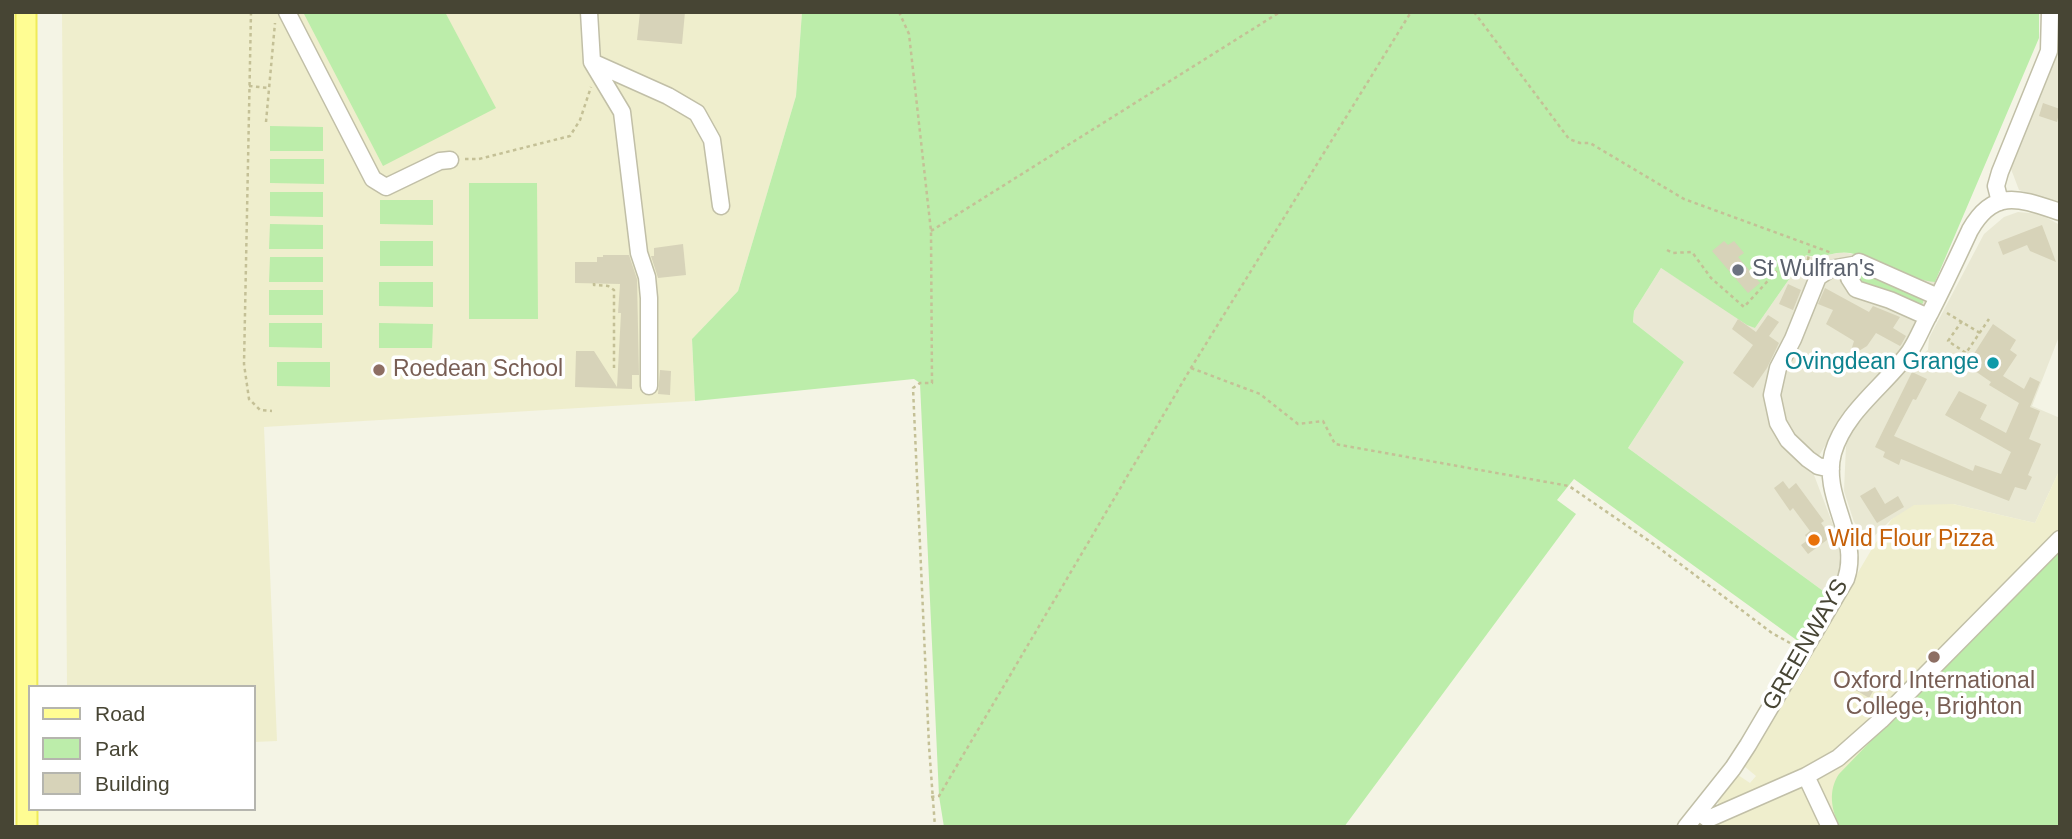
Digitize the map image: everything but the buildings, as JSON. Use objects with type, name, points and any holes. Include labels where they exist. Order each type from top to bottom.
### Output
[{"type":"main road","points":[[26,12],[27,827]]},
{"type":"street","points":[[287,12],[373,179],[386,187],[440,161],[450,160]]},
{"type":"street","points":[[589,12],[592,62],[622,112],[639,253],[649,298],[649,386]]},
{"type":"street","points":[[2050,12],[2049,51],[1996,186],[2000,202],[2019,199],[2060,212]]},
{"type":"street","points":[[592,62],[668,96],[697,113],[712,141],[721,206]]},
{"type":"street","name":"GREENWAYS","points":[[1686,827],[1738,760],[1846,579],[1851,559],[1850,541],[1835,498],[1831,469],[1834,450],[1844,429],[1906,356],[1970,230],[1982,213],[2000,202]]},
{"type":"street","points":[[1831,469],[1818,466],[1808,459],[1783,433],[1774,411],[1774,380],[1818,277],[1830,269],[1856,264],[1938,297]]},
{"type":"street","points":[[1856,264],[1849,278],[1856,289],[1928,317]]},
{"type":"street","points":[[1699,811],[1708,819],[1806,776],[1838,758],[1881,720],[2060,539]]},
{"type":"street","points":[[1806,776],[1830,827]]},
{"type":"path","points":[[251,12],[244,364],[249,399],[260,410],[272,411]]},
{"type":"path","points":[[266,122],[276,12]]},
{"type":"path","points":[[899,12],[909,34],[931,231],[932,383],[920,383],[913,388],[934,827]]},
{"type":"path","points":[[931,231],[1280,12]]},
{"type":"path","points":[[932,797],[939,796],[1191,368],[1411,12]]},
{"type":"path","points":[[1474,12],[1569,139],[1590,143],[1684,199],[1810,244],[1856,264]]},
{"type":"path","points":[[469,159],[570,135],[580,120],[589,88],[596,82]]},
{"type":"path","points":[[249,86],[269,88]]},
{"type":"path","points":[[1808,260],[1810,244]]},
{"type":"path","points":[[1667,250],[1673,254],[1692,252],[1711,278],[1744,307],[1782,264],[1788,261],[1820,261]]},
{"type":"path","points":[[594,291],[594,284],[608,286],[614,290],[614,368]]},
{"type":"path","points":[[1955,317],[1980,333]]},
{"type":"path","points":[[1962,321],[1948,341],[1966,353],[1989,319]]},
{"type":"path","points":[[1191,368],[1260,394],[1298,424],[1323,421],[1335,444],[1569,486],[1655,545],[1772,633],[1805,651]]},
{"type":"shaded area","name":"Roedean School","points":[[62,12],[802,12],[796,96],[738,291],[692,339],[695,401],[264,427],[277,741],[256,742],[256,685],[67,685]]},
{"type":"shaded area","points":[[2060,45],[2060,204],[2019,190],[2011,169]]},
{"type":"shaded area","points":[[2018,212],[2040,214],[2060,225],[2060,334],[2032,406],[2060,418],[2060,469],[2035,523],[1953,504],[1892,519],[1869,541],[1854,522],[1844,491],[1846,446],[1851,432],[1905,368],[1928,350],[1929,338],[1984,234],[2004,217]]},
{"type":"shaded area","points":[[1842,252],[1863,256],[1935,282],[1940,288],[1909,348],[1835,430],[1815,462],[1814,475],[1838,538],[1843,566],[1830,596],[1628,448],[1684,362],[1633,322],[1634,311],[1661,268],[1755,328],[1806,255],[1815,258]]},
{"type":"shaded area","name":"Oxford International College, Brighton","points":[[2060,469],[2060,827],[1719,827],[1718,802],[1738,775],[1750,783],[1756,776],[1744,766],[1892,519],[1914,505],[1953,504],[2035,523]]},
{"type":"green space","points":[[303,12],[445,12],[496,108],[383,166]]},
{"type":"green space","points":[[802,12],[2039,12],[2039,38],[1935,282],[1850,253],[1806,255],[1755,328],[1661,268],[1634,311],[1633,322],[1684,362],[1628,448],[1830,596],[1802,644],[1574,479],[1557,500],[1576,514],[1344,827],[944,827],[939,796],[920,383],[914,379],[695,401],[692,339],[738,291],[796,96]]},
{"type":"green space","points":[[270,126],[323,127],[323,151],[270,151]]},
{"type":"green space","points":[[270,159],[324,159],[324,184],[270,183]]},
{"type":"green space","points":[[469,183],[537,183],[538,319],[469,319]]},
{"type":"green space","points":[[270,192],[323,192],[323,217],[270,216]]},
{"type":"green space","points":[[380,200],[433,200],[433,225],[380,224]]},
{"type":"green space","points":[[270,224],[323,225],[323,249],[269,249]]},
{"type":"green space","points":[[380,241],[433,241],[433,266],[380,266]]},
{"type":"green space","points":[[270,257],[323,257],[323,282],[269,282]]},
{"type":"green space","points":[[1862,270],[1924,296],[1923,303],[1919,307],[1862,286],[1858,277]]},
{"type":"green space","points":[[379,282],[433,282],[433,307],[379,306]]},
{"type":"green space","points":[[269,290],[323,290],[323,315],[269,315]]},
{"type":"green space","points":[[269,323],[322,323],[322,348],[269,347]]},
{"type":"green space","points":[[379,323],[433,324],[432,348],[379,348]]},
{"type":"green space","points":[[277,362],[330,362],[330,387],[277,386]]},
{"type":"green space","points":[[2060,545],[2060,827],[1840,827],[1832,800],[1833,787],[1839,774]]},
{"type":"place","name":"St Wulfran's","points":[[1738,270]]},
{"type":"place","name":"Ovingdean Grange","points":[[1993,363]]},
{"type":"place","name":"Roedean School","points":[[379,370]]},
{"type":"place","name":"Wild Flour Pizza","points":[[1814,540]]},
{"type":"place","name":"Oxford International College, Brighton","points":[[1934,657]]}]
